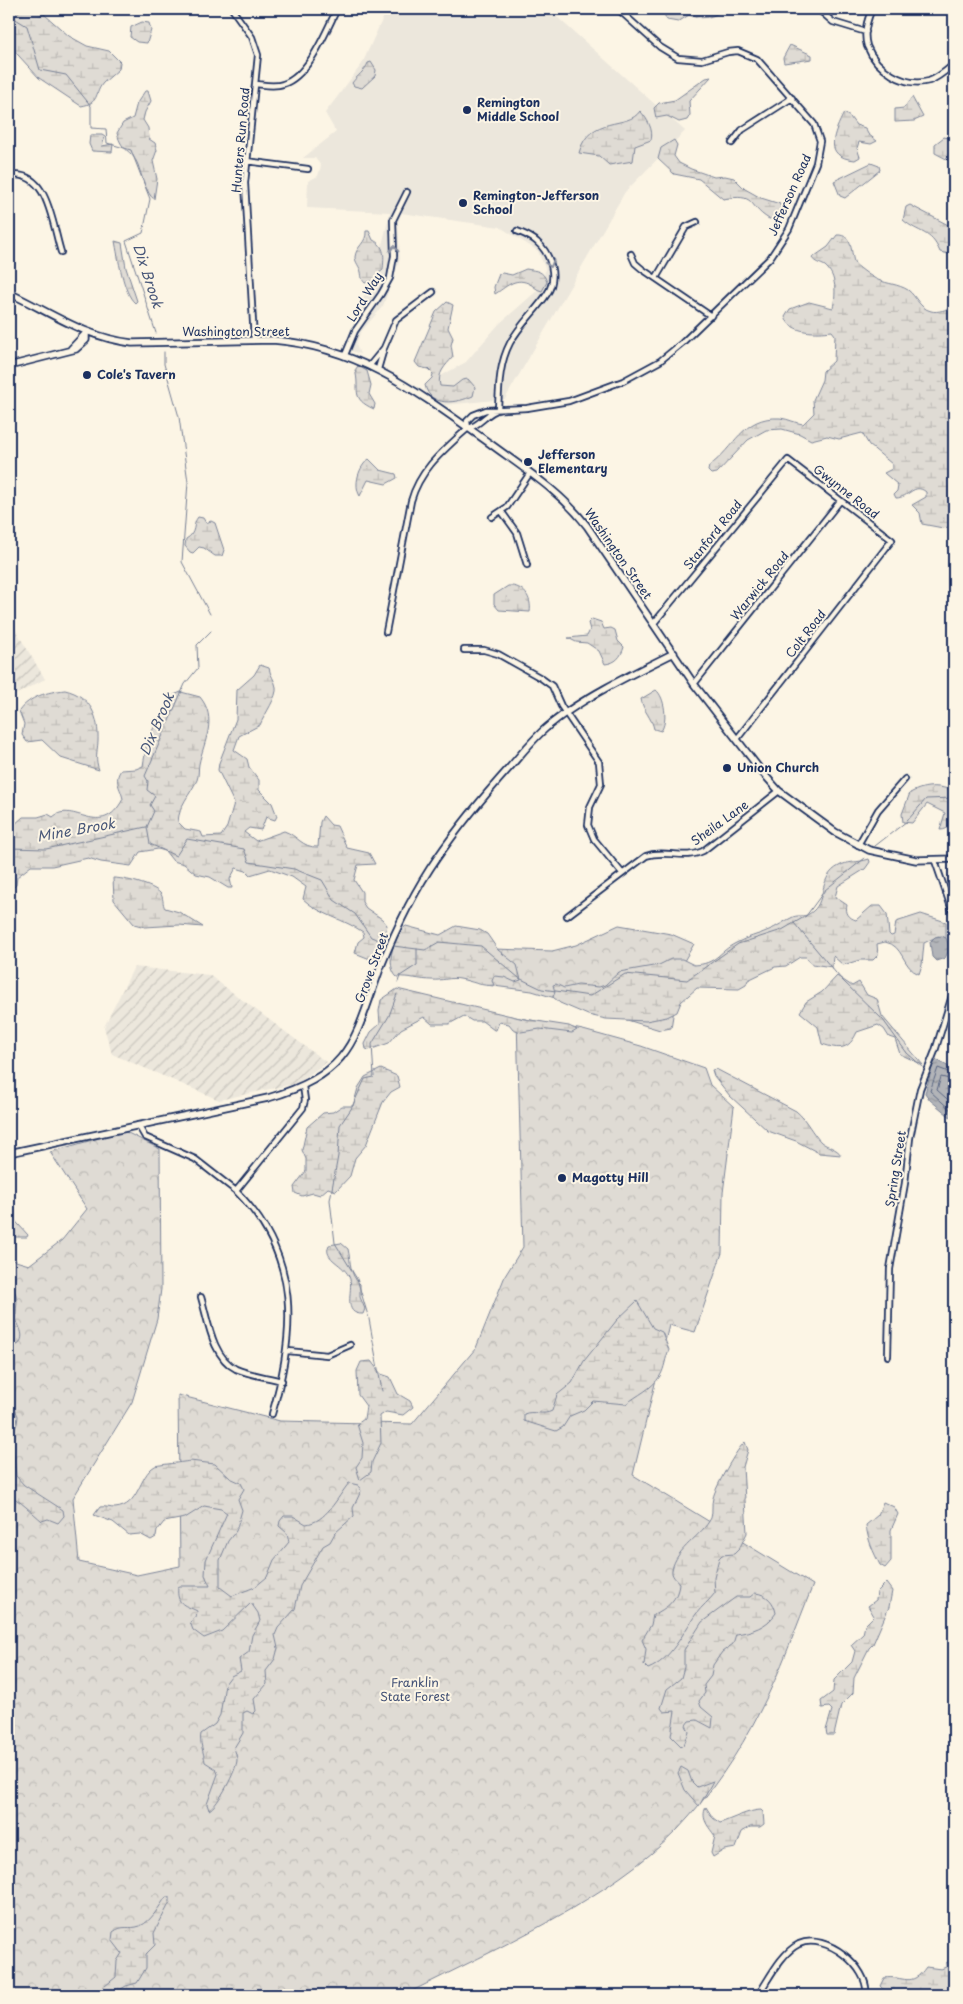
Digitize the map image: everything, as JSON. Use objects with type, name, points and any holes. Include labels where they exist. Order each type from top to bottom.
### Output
[{"type":"main road","name":"Washington Street","points":[[9,293],[86,333],[132,343],[254,340],[294,342],[345,355],[370,365],[409,387],[530,473],[556,493],[576,512],[654,623],[694,684],[779,791],[835,832],[858,845],[887,856],[935,861],[954,858]]},
{"type":"main road","points":[[9,366],[76,349],[87,338],[86,333]]},
{"type":"main road","name":"Grove Street","points":[[9,1153],[268,1098],[303,1086],[334,1064],[350,1045],[361,1026],[390,944],[428,872],[456,832],[530,743],[551,724],[674,653]]},
{"type":"street","name":"Hunters Run Road","points":[[232,9],[249,33],[256,46],[258,55],[246,162],[245,202],[254,340]]},
{"type":"street","points":[[256,84],[279,85],[294,79],[320,44],[337,9]]},
{"type":"street","name":"Jefferson Road","points":[[498,410],[484,417],[474,427],[468,428],[467,422],[473,416],[486,410],[569,401],[623,381],[660,361],[757,272],[775,251],[793,221],[816,163],[820,148],[817,130],[761,63],[749,54],[728,52],[696,61],[678,58],[660,47],[618,9]]},
{"type":"street","points":[[818,9],[833,22],[866,32]]},
{"type":"street","points":[[872,9],[866,23],[867,45],[872,55],[890,73],[904,81],[916,83],[928,81],[954,64]]},
{"type":"street","points":[[732,143],[742,130],[792,98]]},
{"type":"street","points":[[246,162],[308,168]]},
{"type":"street","points":[[9,176],[24,175],[39,185],[60,252]]},
{"type":"street","name":"Lord Way","points":[[345,355],[355,331],[382,294],[390,278],[394,256],[393,220],[407,192]]},
{"type":"street","points":[[656,278],[686,227],[697,222]]},
{"type":"street","points":[[498,410],[500,376],[506,352],[518,330],[547,296],[552,282],[551,266],[545,252],[538,243],[517,231]]},
{"type":"street","points":[[632,254],[635,263],[711,316]]},
{"type":"street","points":[[378,369],[384,348],[396,320],[434,292]]},
{"type":"street","points":[[370,365],[384,348]]},
{"type":"street","points":[[386,632],[414,490],[423,472],[468,428]]},
{"type":"street","name":"Gwynne Road","points":[[788,460],[892,540]]},
{"type":"street","name":"Stanford Road","points":[[654,623],[788,460]]},
{"type":"street","points":[[492,517],[502,512],[530,473]]},
{"type":"street","name":"Warwick Road","points":[[694,684],[840,500]]},
{"type":"street","points":[[502,512],[517,533],[527,565]]},
{"type":"street","name":"Colt Road","points":[[737,739],[892,540]]},
{"type":"street","points":[[464,650],[484,650],[498,654],[542,678],[552,686],[566,714],[595,753],[601,768],[600,787],[588,813],[590,831],[622,874]]},
{"type":"street","points":[[858,845],[878,810],[905,780]]},
{"type":"street","name":"Sheila Lane","points":[[567,916],[650,855],[689,855],[703,851],[779,791]]},
{"type":"street","points":[[935,861],[954,916]]},
{"type":"street","name":"Spring Street","points":[[888,1356],[890,1269],[905,1183],[910,1138],[920,1088],[935,1051],[954,989]]},
{"type":"street","points":[[236,1192],[303,1108],[305,1096],[303,1086]]},
{"type":"street","points":[[138,1125],[145,1137],[195,1159],[236,1192],[264,1224],[277,1252],[287,1296],[288,1351],[282,1381],[272,1414]]},
{"type":"street","points":[[201,1297],[217,1349],[225,1360],[241,1370],[282,1381]]},
{"type":"street","points":[[288,1351],[327,1355],[350,1345]]},
{"type":"street","points":[[758,1995],[790,1951],[801,1943],[814,1941],[827,1945],[858,1967],[864,1978],[866,1995]]},
{"type":"shaded area","name":"Remington-Jefferson School","points":[[387,9],[548,9],[685,131],[625,192],[505,399],[445,405],[424,390],[437,378],[466,362],[499,324],[539,289],[544,280],[545,268],[538,251],[500,227],[401,213],[398,223],[400,259],[383,306],[360,333],[356,345],[360,354],[344,348],[379,258],[390,212],[307,208],[308,181],[318,176],[321,166],[315,158],[303,158],[336,132],[325,113],[362,64]]},
{"type":"shaded area","points":[[9,619],[45,679],[9,698]]},
{"type":"shaded area","points":[[134,967],[209,975],[326,1062],[298,1083],[219,1100],[112,1054],[104,1027]]},
{"type":"green space","points":[[9,9],[42,9],[45,15],[69,36],[87,46],[109,51],[120,62],[119,69],[103,83],[96,98],[91,103],[81,106],[39,78],[9,45]]},
{"type":"green space","points":[[666,9],[723,9],[707,17],[689,15],[678,22],[667,20],[665,17]]},
{"type":"green space","points":[[142,22],[149,23],[151,30],[147,43],[137,42],[130,37],[131,27]]},
{"type":"green space","points":[[790,45],[812,55],[812,59],[784,63],[783,58]]},
{"type":"green space","points":[[371,62],[376,70],[375,76],[362,88],[354,86],[352,83],[368,63]]},
{"type":"green space","points":[[711,77],[689,101],[690,115],[687,120],[679,122],[667,116],[656,118],[654,108],[659,103],[675,100],[706,78]]},
{"type":"green space","points":[[145,91],[148,91],[151,101],[143,120],[148,128],[149,139],[155,143],[157,150],[153,161],[157,179],[154,199],[147,189],[138,165],[121,144],[117,133],[123,123],[133,118],[137,103]]},
{"type":"green space","points":[[912,97],[923,117],[914,121],[895,122],[895,109],[904,108]]},
{"type":"green space","points":[[640,111],[649,124],[652,136],[651,140],[635,146],[633,161],[609,165],[599,156],[579,153],[584,141],[591,133],[609,124],[634,117]]},
{"type":"green space","points":[[844,113],[856,125],[865,128],[868,134],[877,141],[871,144],[859,142],[857,148],[860,157],[855,160],[845,158],[834,149],[834,136]]},
{"type":"green space","points":[[90,135],[102,135],[105,137],[102,146],[113,144],[112,152],[92,151],[89,144]]},
{"type":"green space","points":[[944,137],[954,139],[954,163],[935,153],[935,144]]},
{"type":"green space","points":[[674,140],[677,145],[674,156],[679,163],[714,177],[725,176],[734,178],[745,189],[761,198],[780,204],[783,217],[769,219],[747,199],[723,199],[699,179],[674,174],[658,159],[661,148]]},
{"type":"green space","points":[[871,163],[879,166],[880,170],[845,198],[840,196],[834,181]]},
{"type":"green space","points":[[910,205],[954,228],[954,255],[940,252],[929,236],[903,220],[906,207]]},
{"type":"green space","points":[[366,231],[369,231],[373,240],[380,245],[383,252],[383,270],[379,273],[376,283],[371,281],[364,282],[355,259],[357,250],[365,239]]},
{"type":"green space","points":[[837,235],[849,241],[855,264],[872,277],[908,290],[927,310],[937,312],[954,307],[954,526],[943,528],[922,524],[920,513],[912,505],[926,497],[926,492],[922,489],[896,498],[894,494],[897,491],[898,485],[884,473],[892,469],[892,464],[869,445],[862,433],[839,439],[827,436],[811,440],[800,434],[782,429],[766,430],[748,440],[717,473],[711,474],[708,471],[709,466],[718,459],[740,434],[757,422],[780,418],[803,424],[814,413],[813,400],[822,380],[823,371],[834,361],[835,335],[832,331],[812,332],[793,327],[785,317],[790,309],[809,302],[833,308],[835,291],[832,275],[825,266],[812,258],[828,247]]},
{"type":"green space","points":[[115,241],[122,243],[126,268],[137,301],[135,303],[124,283]]},
{"type":"green space","points":[[526,269],[544,275],[547,282],[542,291],[528,283],[518,281],[495,294],[494,287],[499,274],[512,275]]},
{"type":"green space","points":[[447,302],[453,305],[448,328],[453,338],[451,345],[453,357],[441,373],[440,386],[453,387],[462,380],[468,379],[475,387],[473,396],[452,402],[445,402],[432,397],[425,385],[432,378],[433,374],[428,369],[419,367],[415,362],[436,312]]},
{"type":"green space","points":[[358,366],[367,371],[371,385],[369,394],[375,404],[374,409],[361,401],[357,393],[355,370]]},
{"type":"green space","points":[[369,459],[380,470],[396,474],[397,478],[386,484],[368,480],[360,496],[357,487],[358,476],[362,466]]},
{"type":"green space","points":[[198,517],[203,518],[206,523],[211,521],[215,523],[224,550],[222,556],[215,556],[204,548],[199,547],[193,553],[185,546],[186,539],[192,534]]},
{"type":"green space","points":[[508,586],[514,586],[526,593],[530,602],[530,612],[499,610],[494,604],[494,595]]},
{"type":"green space","points":[[592,619],[601,622],[604,629],[611,628],[615,630],[618,641],[624,647],[620,657],[615,661],[605,664],[599,651],[587,643],[576,642],[568,638],[587,636],[590,630],[588,623]]},
{"type":"green space","points":[[260,665],[269,668],[275,684],[275,695],[260,725],[239,736],[234,750],[247,759],[249,767],[259,780],[259,790],[272,803],[277,816],[275,820],[266,817],[261,830],[249,828],[244,832],[256,841],[284,831],[312,847],[318,847],[320,822],[323,816],[331,825],[337,826],[347,848],[369,853],[375,864],[358,865],[354,880],[362,892],[362,902],[366,908],[382,919],[387,925],[375,955],[370,959],[355,953],[358,942],[364,937],[363,932],[324,913],[303,899],[306,887],[292,877],[270,869],[250,875],[246,871],[236,868],[230,879],[232,888],[228,888],[210,877],[196,874],[184,864],[173,861],[165,851],[158,849],[140,852],[131,866],[101,862],[88,858],[52,866],[31,866],[17,877],[16,885],[9,892],[9,823],[14,825],[23,817],[38,817],[48,814],[53,817],[69,812],[87,817],[106,817],[114,811],[123,799],[118,781],[121,770],[136,769],[143,766],[147,742],[155,725],[167,712],[174,695],[181,692],[200,697],[205,705],[209,722],[199,764],[198,778],[183,805],[178,822],[185,829],[201,832],[203,837],[221,836],[227,827],[234,803],[218,770],[219,763],[236,719],[237,690],[254,675]]},
{"type":"green space","points":[[65,690],[74,693],[87,702],[95,716],[98,733],[97,759],[99,770],[61,758],[42,740],[27,742],[22,735],[24,724],[19,711],[23,706],[39,696]]},
{"type":"green space","points":[[656,690],[662,698],[665,716],[661,731],[654,729],[641,699]]},
{"type":"green space","points":[[954,778],[955,800],[953,817],[951,824],[946,829],[940,830],[945,813],[927,804],[912,823],[903,822],[902,814],[910,793],[929,787],[948,789]]},
{"type":"green space","points":[[869,859],[870,862],[865,869],[838,886],[835,897],[847,905],[848,915],[856,920],[872,906],[881,906],[887,914],[889,934],[891,936],[894,935],[896,922],[921,914],[946,922],[946,938],[938,936],[924,943],[922,965],[919,974],[909,967],[896,947],[885,942],[877,944],[878,955],[873,960],[860,960],[843,965],[833,956],[832,967],[812,964],[806,957],[800,957],[786,966],[775,967],[748,980],[746,985],[739,989],[697,988],[681,1002],[677,1012],[667,1017],[646,1021],[606,1019],[588,1015],[560,1003],[553,997],[555,992],[553,985],[556,984],[564,988],[578,985],[599,987],[605,985],[619,972],[659,965],[671,959],[682,959],[694,965],[713,960],[730,946],[740,941],[772,929],[793,917],[805,916],[810,913],[820,901],[825,882],[833,870],[846,863]]},
{"type":"green space","points":[[113,878],[138,882],[151,887],[163,898],[165,908],[179,912],[203,927],[179,925],[145,927],[134,924],[114,900]]},
{"type":"green space","points":[[619,925],[671,934],[694,944],[681,966],[671,1028],[660,1030],[532,991],[486,985],[484,958],[494,949],[552,951],[576,945]]},
{"type":"green space","points":[[406,926],[440,935],[456,926],[480,930],[487,934],[498,950],[517,965],[521,980],[515,982],[504,977],[494,976],[492,981],[494,985],[481,985],[457,979],[435,980],[397,977],[393,972],[392,951],[397,936]]},
{"type":"green space","points":[[837,976],[852,986],[859,982],[867,995],[877,999],[882,1016],[923,1065],[900,1054],[895,1039],[889,1037],[884,1029],[878,1025],[857,1032],[851,1042],[843,1047],[839,1048],[822,1044],[818,1027],[800,1012],[806,1002],[822,992]]},
{"type":"green space","points":[[397,989],[524,1019],[569,1026],[577,1030],[572,1033],[540,1029],[521,1032],[513,1029],[509,1024],[499,1022],[496,1030],[494,1030],[482,1021],[472,1021],[464,1016],[449,1024],[432,1024],[424,1017],[401,1029],[389,1043],[369,1050],[366,1049],[365,1044],[371,1032],[380,1024],[379,1011],[381,1000]]},
{"type":"green space","name":"Franklin State Forest","points":[[510,1016],[583,1030],[641,1046],[704,1068],[710,1085],[734,1107],[723,1193],[722,1253],[695,1332],[669,1325],[633,1475],[813,1585],[768,1696],[743,1742],[712,1788],[678,1829],[651,1854],[620,1878],[586,1900],[515,1940],[410,1992],[415,1995],[9,1995],[9,1259],[29,1265],[62,1240],[87,1209],[50,1152],[124,1131],[160,1149],[161,1289],[157,1319],[132,1402],[73,1498],[79,1562],[137,1575],[180,1566],[178,1395],[280,1421],[412,1424],[476,1348],[505,1276],[523,1247],[517,1019]]},
{"type":"green space","points":[[381,1069],[397,1076],[400,1087],[391,1092],[383,1102],[366,1145],[355,1158],[350,1176],[336,1191],[328,1188],[320,1195],[313,1193],[302,1196],[295,1193],[294,1187],[306,1171],[306,1159],[302,1150],[307,1127],[323,1113],[333,1112],[342,1106],[353,1106],[358,1088],[365,1077]]},
{"type":"green space","points":[[716,1069],[796,1111],[821,1142],[841,1155],[819,1153],[796,1141],[768,1131],[730,1096],[714,1076],[712,1070]]},
{"type":"green space","points":[[9,1214],[28,1235],[27,1237],[15,1237],[9,1246]]},
{"type":"green space","points":[[341,1243],[348,1249],[352,1272],[360,1284],[360,1297],[365,1309],[363,1314],[353,1311],[350,1307],[350,1279],[344,1269],[329,1254],[329,1245]]},
{"type":"green space","points":[[9,1283],[17,1298],[16,1318],[22,1336],[19,1344],[9,1349]]},
{"type":"green space","points":[[637,1301],[653,1328],[662,1332],[669,1350],[662,1373],[657,1381],[626,1404],[593,1401],[584,1410],[570,1416],[563,1427],[556,1431],[524,1421],[524,1414],[552,1411],[557,1395],[572,1383],[584,1361],[617,1320]]},
{"type":"green space","points":[[371,1361],[381,1374],[390,1377],[398,1394],[410,1401],[413,1407],[403,1415],[386,1412],[380,1416],[381,1443],[372,1462],[371,1472],[360,1480],[356,1467],[362,1458],[363,1443],[357,1424],[364,1419],[366,1406],[358,1395],[357,1371],[361,1362]]},
{"type":"green space","points":[[9,1404],[15,1409],[18,1416],[17,1424],[12,1434],[16,1476],[24,1485],[63,1510],[64,1516],[58,1523],[48,1519],[42,1521],[9,1495]]},
{"type":"green space","points":[[745,1442],[748,1450],[743,1467],[747,1533],[739,1549],[734,1554],[722,1555],[719,1558],[714,1578],[715,1593],[696,1614],[670,1653],[648,1669],[644,1665],[646,1649],[642,1640],[651,1625],[653,1615],[674,1599],[679,1583],[672,1574],[674,1562],[711,1518],[712,1500],[718,1486],[732,1460]]},
{"type":"green space","points":[[190,1461],[215,1464],[230,1478],[241,1483],[244,1489],[238,1499],[242,1510],[236,1531],[228,1541],[220,1560],[220,1587],[232,1596],[255,1587],[267,1577],[274,1560],[289,1542],[287,1533],[279,1526],[284,1516],[293,1516],[306,1524],[313,1522],[325,1514],[349,1483],[358,1485],[361,1491],[353,1508],[354,1516],[335,1533],[330,1542],[323,1546],[300,1586],[295,1609],[278,1628],[275,1635],[278,1648],[275,1659],[266,1671],[267,1684],[254,1699],[256,1711],[253,1714],[247,1711],[243,1713],[243,1733],[234,1748],[237,1758],[231,1779],[222,1795],[209,1810],[207,1804],[218,1774],[216,1769],[205,1762],[201,1734],[215,1724],[220,1715],[225,1684],[231,1676],[241,1671],[239,1659],[249,1652],[252,1635],[260,1621],[258,1613],[251,1603],[222,1631],[204,1638],[193,1630],[190,1622],[196,1617],[197,1611],[180,1601],[178,1587],[210,1586],[205,1575],[206,1560],[227,1513],[221,1509],[204,1506],[185,1518],[164,1522],[157,1531],[156,1537],[151,1540],[140,1534],[129,1535],[113,1522],[94,1515],[100,1507],[115,1508],[129,1502],[145,1476],[155,1466]]},
{"type":"green space","points":[[883,1502],[894,1507],[898,1514],[891,1530],[891,1561],[885,1568],[880,1565],[873,1550],[866,1525],[878,1515]]},
{"type":"green space","points":[[886,1583],[892,1591],[889,1607],[873,1644],[869,1648],[854,1678],[853,1693],[841,1705],[834,1735],[827,1735],[826,1730],[832,1710],[829,1707],[822,1708],[821,1701],[833,1692],[834,1680],[852,1662],[855,1651],[851,1645],[863,1634],[865,1625],[874,1616],[868,1606],[876,1600],[877,1592]]},
{"type":"green space","points":[[755,1593],[769,1599],[774,1605],[776,1613],[768,1622],[758,1628],[736,1634],[733,1644],[722,1652],[713,1665],[711,1676],[704,1685],[705,1693],[699,1701],[701,1707],[713,1717],[712,1728],[697,1720],[689,1721],[686,1725],[689,1732],[684,1745],[681,1746],[671,1736],[675,1711],[664,1712],[661,1708],[667,1689],[681,1678],[684,1667],[684,1650],[702,1622],[736,1597],[750,1597]]},
{"type":"green space","points":[[681,1767],[688,1771],[692,1782],[697,1787],[713,1781],[699,1806],[685,1790],[678,1773]]},
{"type":"green space","points":[[706,1807],[713,1818],[720,1823],[746,1813],[761,1810],[763,1812],[764,1824],[760,1827],[750,1827],[742,1832],[736,1848],[724,1850],[713,1857],[711,1853],[715,1836],[705,1819],[704,1811]]},
{"type":"green space","points":[[166,1897],[170,1897],[170,1902],[154,1933],[155,1945],[146,1954],[146,1968],[137,1983],[126,1986],[111,1995],[94,1995],[116,1977],[117,1961],[122,1953],[112,1940],[113,1932],[120,1928],[136,1927],[144,1924],[152,1917]]},
{"type":"green space","points":[[954,1959],[954,1995],[894,1994],[880,1986],[884,1978],[907,1980],[916,1978],[926,1967],[941,1969],[946,1967],[946,1963]]},
{"type":"water","points":[[942,936],[946,938],[950,948],[945,958],[936,961],[932,957],[930,942],[935,937]]},
{"type":"water","points":[[937,1060],[954,1070],[954,1120],[930,1100],[925,1093],[933,1064]]},
{"type":"waterway","name":"Dix Brook","points":[[9,15],[27,26],[40,70],[66,75],[91,106],[91,128],[106,129],[107,143],[131,150],[150,199],[143,233],[126,241],[156,333]]},
{"type":"waterway","points":[[954,341],[951,342],[954,359]]},
{"type":"waterway","name":"Dix Brook","points":[[164,352],[164,364],[179,417],[188,482],[182,562],[210,614]]},
{"type":"waterway","name":"Dix Brook","points":[[147,827],[154,811],[150,805],[155,796],[147,790],[148,781],[145,776],[185,684],[198,668],[197,645],[211,631]]},
{"type":"waterway","points":[[875,846],[907,821],[926,799],[954,798]]},
{"type":"waterway","name":"Mine Brook","points":[[9,848],[46,849],[146,827]]},
{"type":"waterway","points":[[147,827],[150,844],[176,856],[187,839],[244,849],[249,862],[294,869],[322,880],[334,900],[355,914],[371,937],[387,943]]},
{"type":"waterway","points":[[393,946],[425,950],[439,942],[481,946],[519,978],[542,989],[590,996],[625,974],[687,980],[738,944],[782,930],[806,916],[825,890],[865,858]]},
{"type":"waterway","points":[[794,923],[841,979],[883,1020],[907,1053],[923,1067]]},
{"type":"waterway","points":[[398,982],[400,976],[417,965],[417,949]]},
{"type":"waterway","points":[[382,1391],[369,1319],[357,1279],[335,1243],[330,1200],[338,1156],[340,1125],[351,1109],[365,1079],[374,1077],[372,1044],[389,1016],[397,994]]},
{"type":"place","name":"Remington Middle School","points":[[467,110]]},
{"type":"place","name":"Remington-Jefferson School","points":[[463,203]]},
{"type":"place","name":"Cole's Tavern","points":[[87,375]]},
{"type":"place","name":"Jefferson Elementary","points":[[528,462]]},
{"type":"place","name":"Union Church","points":[[727,768]]},
{"type":"place","name":"Magotty Hill","points":[[562,1178]]}]
